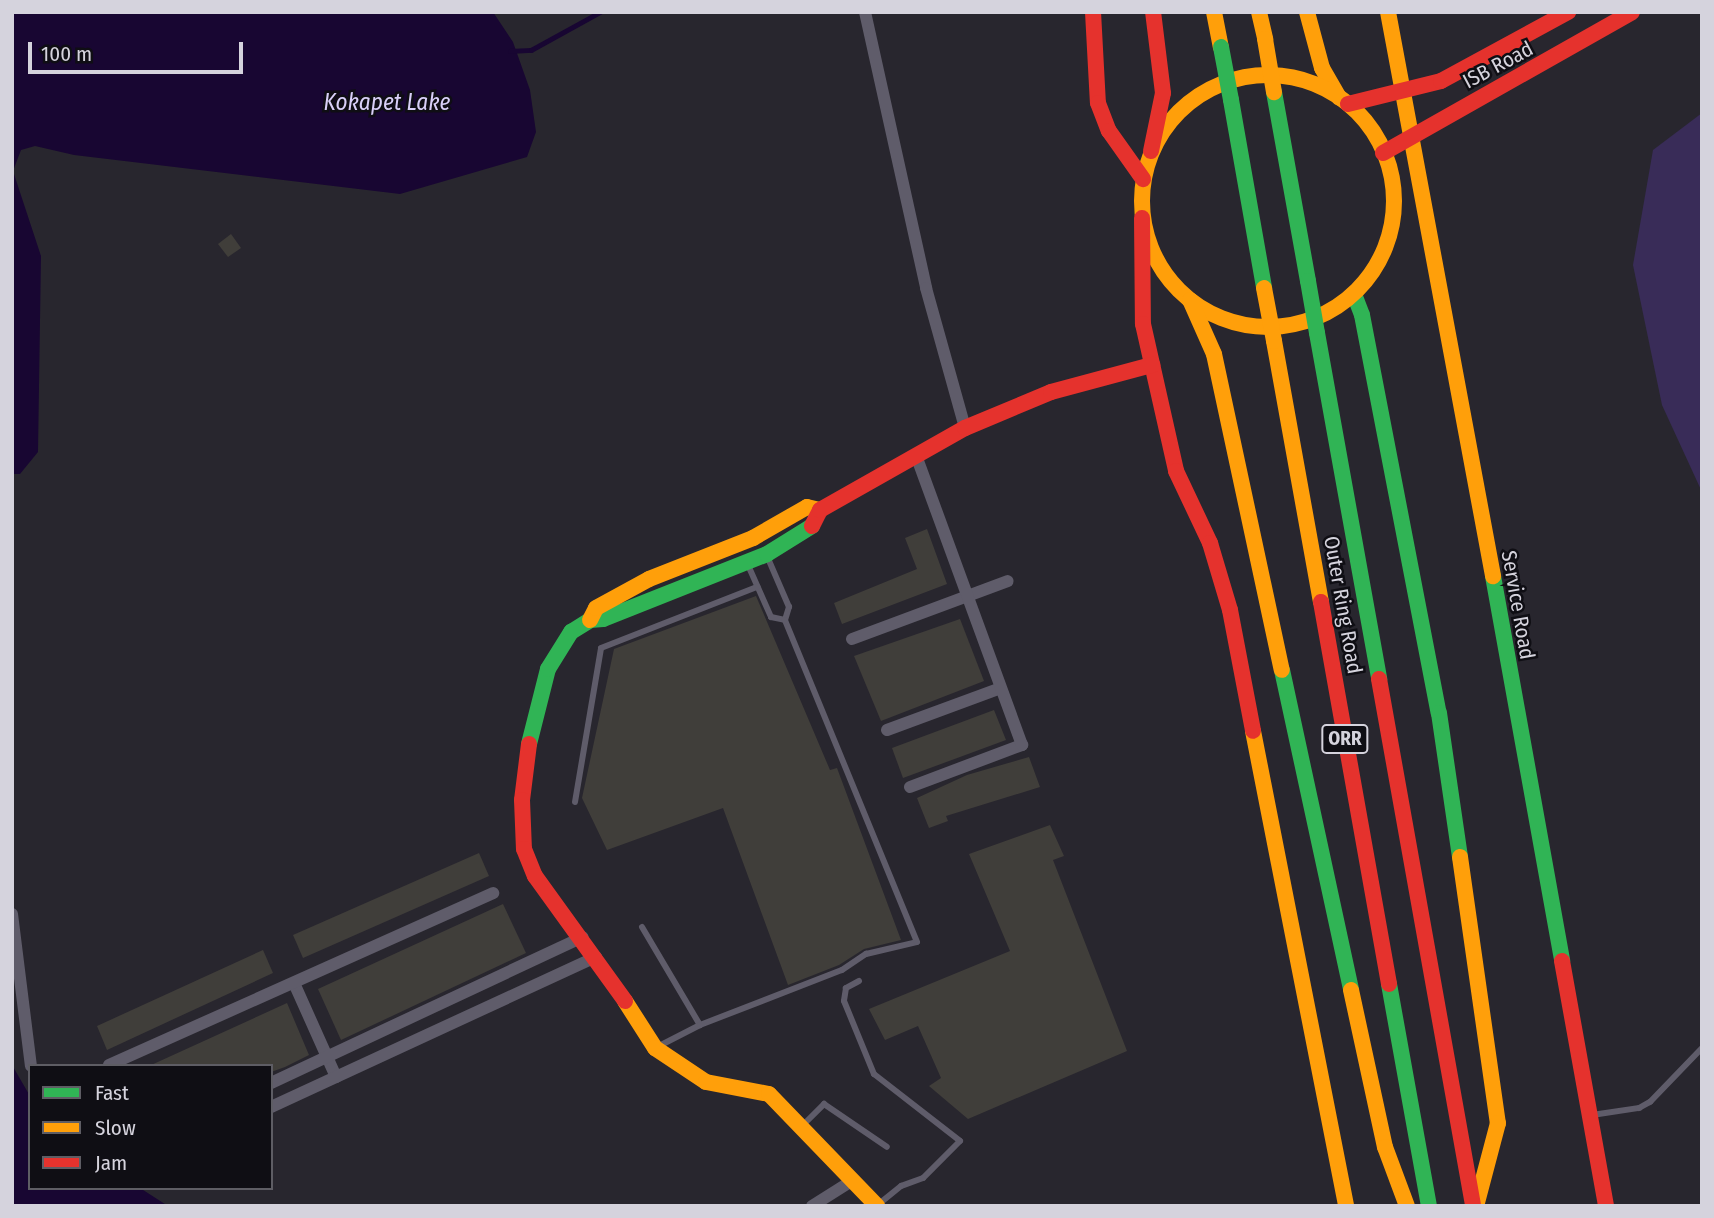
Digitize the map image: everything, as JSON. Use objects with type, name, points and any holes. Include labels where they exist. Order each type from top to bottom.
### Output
[{"type":"main road","points":[[1093,12],[1098,103],[1109,131],[1143,179]]},
{"type":"main road","points":[[1153,12],[1163,93],[1143,179],[1143,324],[1176,471],[1210,543],[1230,610],[1346,1206]]},
{"type":"main road","name":"Outer Ring Road","points":[[1214,12],[1429,1206]]},
{"type":"main road","name":"Outer Ring Road","points":[[1259,12],[1475,1206]]},
{"type":"main road","points":[[1142,218],[1151,249],[1167,277],[1190,300],[1221,318],[1244,324],[1291,326],[1325,314],[1354,294],[1376,267],[1389,236],[1394,200],[1383,153],[1372,131],[1344,101],[1322,68],[1307,12]]},
{"type":"main road","name":"Service Road","points":[[1388,12],[1400,92],[1440,280],[1606,1206]]},
{"type":"main road","name":"ISB Road","points":[[1344,101],[1400,92],[1472,68],[1568,12]]},
{"type":"main road","name":"ISB Road","points":[[1383,153],[1632,12]]},
{"type":"main road","points":[[1151,151],[1171,120],[1198,95],[1232,79],[1269,74],[1306,81],[1344,101]]},
{"type":"main road","points":[[1354,294],[1362,315],[1439,713],[1467,888],[1498,1123],[1475,1206]]},
{"type":"main road","name":"ORR","points":[[1190,300],[1214,354],[1385,1147],[1407,1206]]},
{"type":"main road","points":[[590,620],[596,608],[649,579],[753,538],[807,507],[820,510],[965,428],[1051,392],[1152,365]]},
{"type":"main road","points":[[820,510],[816,523],[767,554],[603,619],[590,620],[571,632],[548,669],[532,723],[522,800],[524,849],[535,876],[596,957],[655,1048],[706,1082],[769,1094],[802,1125],[850,1182],[877,1206]]},
{"type":"street","points":[[865,12],[926,288],[965,428]]},
{"type":"street","points":[[909,787],[1022,746],[916,456]]},
{"type":"street","points":[[852,639],[1008,581]]},
{"type":"street","points":[[887,730],[1001,688]]},
{"type":"street","points":[[111,1064],[493,893]]},
{"type":"street","points":[[12,914],[31,1064]]},
{"type":"street","points":[[273,1082],[582,937]]},
{"type":"street","points":[[273,1106],[596,957]]},
{"type":"street","points":[[294,983],[336,1077]]},
{"type":"street","points":[[812,1206],[850,1182]]},
{"type":"lane","points":[[655,1048],[700,1025],[842,970],[866,954],[917,942],[785,620],[789,607],[767,554]]},
{"type":"lane","points":[[747,563],[771,618],[785,620]]},
{"type":"lane","points":[[575,802],[601,649],[757,587]]},
{"type":"lane","points":[[642,927],[700,1025]]},
{"type":"lane","points":[[859,981],[846,988],[844,1001],[874,1074],[960,1141],[923,1178],[901,1186],[877,1206]]},
{"type":"lane","points":[[1590,1115],[1639,1108],[1650,1102],[1702,1048]]},
{"type":"lane","points":[[802,1125],[824,1104],[887,1147]]},
{"type":"shaded area","points":[[1702,113],[1702,492],[1662,405],[1633,265],[1653,150]]},
{"type":"water","name":"Kokapet Lake","points":[[12,12],[493,12],[513,42],[530,90],[536,132],[527,157],[400,194],[74,155],[35,146],[21,150],[13,171],[41,256],[38,452],[20,474],[12,474]]},
{"type":"water","points":[[12,1065],[28,1093],[28,1190],[143,1190],[168,1206],[12,1206]]},
{"type":"building","points":[[231,234],[241,248],[228,257],[218,244]]},
{"type":"building","points":[[927,529],[947,584],[842,624],[834,603],[917,569],[905,538]]},
{"type":"building","points":[[756,596],[830,770],[837,768],[901,940],[864,949],[839,965],[788,985],[723,808],[607,850],[582,798],[614,649]]},
{"type":"building","points":[[960,619],[984,681],[881,721],[854,656]]},
{"type":"building","points":[[994,710],[1006,740],[903,778],[892,748]]},
{"type":"building","points":[[1029,757],[1040,787],[946,816],[948,821],[929,828],[917,798],[967,775]]},
{"type":"building","points":[[1050,825],[1064,856],[1053,860],[1127,1051],[968,1119],[929,1086],[941,1078],[918,1026],[885,1040],[869,1009],[1010,951],[969,854]]},
{"type":"building","points":[[479,853],[489,876],[303,958],[293,935]]},
{"type":"building","points":[[503,904],[526,953],[341,1040],[318,989]]},
{"type":"building","points":[[263,950],[273,973],[107,1050],[97,1026]]},
{"type":"building","points":[[287,1003],[309,1055],[273,1071],[273,1064],[153,1064]]},
{"type":"waterway","points":[[510,51],[531,50],[600,12]]},
{"type":"traffic: fast","points":[[1221,47],[1231,100]]},
{"type":"traffic: fast","points":[[1274,92],[1308,281]]},
{"type":"traffic: fast","points":[[1231,100],[1264,288]]},
{"type":"traffic: fast","points":[[1308,281],[1317,333]]},
{"type":"traffic: fast","points":[[1354,294],[1362,315],[1439,713],[1460,857]]},
{"type":"traffic: fast","points":[[1317,333],[1379,679]]},
{"type":"traffic: fast","points":[[529,744],[548,669],[571,632],[590,620],[603,619],[767,554],[812,526]]},
{"type":"traffic: fast","points":[[1493,576],[1562,961]]},
{"type":"traffic: fast","points":[[1282,670],[1351,990]]},
{"type":"traffic: fast","points":[[1389,984],[1429,1206]]},
{"type":"traffic: slow","points":[[1214,12],[1221,47]]},
{"type":"traffic: slow","points":[[1259,12],[1265,39]]},
{"type":"traffic: slow","points":[[1307,12],[1322,68],[1339,97]]},
{"type":"traffic: slow","points":[[1388,12],[1493,576]]},
{"type":"traffic: slow","points":[[1265,39],[1274,92]]},
{"type":"traffic: slow","points":[[1268,75],[1293,78],[1316,85],[1357,112],[1384,153],[1391,176],[1394,201],[1391,226],[1384,249],[1357,290],[1316,317],[1293,324],[1268,327],[1243,324],[1220,317],[1179,290],[1152,249],[1145,226],[1142,201],[1145,176],[1152,153],[1179,112],[1220,85],[1243,78],[1268,75]]},
{"type":"traffic: slow","points":[[1264,288],[1274,341]]},
{"type":"traffic: slow","points":[[1190,300],[1214,354],[1282,670]]},
{"type":"traffic: slow","points":[[1274,341],[1321,602]]},
{"type":"traffic: slow","points":[[590,620],[596,608],[649,579],[753,538],[807,507],[820,510]]},
{"type":"traffic: slow","points":[[1253,731],[1346,1206]]},
{"type":"traffic: slow","points":[[1460,857],[1498,1123],[1476,1206]]},
{"type":"traffic: slow","points":[[1351,990],[1385,1147],[1407,1206]]},
{"type":"traffic: slow","points":[[625,1001],[655,1048],[706,1082],[769,1094],[877,1206]]},
{"type":"traffic: jam","points":[[1093,12],[1098,103],[1109,131],[1143,179]]},
{"type":"traffic: jam","points":[[1151,151],[1163,93],[1153,12]]},
{"type":"traffic: jam","points":[[1348,104],[1441,81],[1568,12]]},
{"type":"traffic: jam","points":[[1383,153],[1632,12]]},
{"type":"traffic: jam","points":[[1142,218],[1143,324],[1176,471],[1210,543],[1230,610],[1253,731]]},
{"type":"traffic: jam","points":[[812,526],[820,510],[965,428],[1051,392],[1152,365]]},
{"type":"traffic: jam","points":[[1321,602],[1389,984]]},
{"type":"traffic: jam","points":[[1379,679],[1473,1205]]},
{"type":"traffic: jam","points":[[529,744],[522,800],[524,849],[535,876],[625,1001]]},
{"type":"traffic: jam","points":[[1562,961],[1606,1206]]}]
